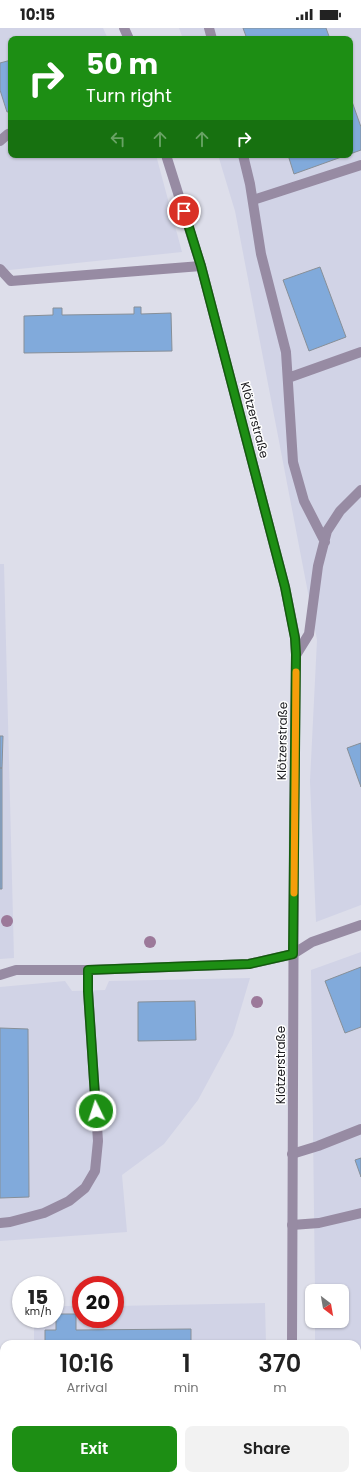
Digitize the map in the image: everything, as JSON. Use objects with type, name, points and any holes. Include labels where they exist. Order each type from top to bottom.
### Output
[{"type":"street","points":[[0,141],[8,134]]},
{"type":"street","name":"Klötzerstraße","points":[[167,158],[201,266],[285,587],[295,638],[292,1340]]},
{"type":"street","points":[[244,158],[253,200],[261,254],[286,352],[293,462],[304,501],[325,542]]},
{"type":"street","points":[[253,200],[361,165]]},
{"type":"street","points":[[0,269],[11,281],[201,266]]},
{"type":"street","points":[[288,378],[361,352]]},
{"type":"street","points":[[296,654],[309,634],[318,566],[327,531],[340,511],[361,490]]},
{"type":"street","points":[[0,975],[16,970],[88,970],[249,964],[293,954],[312,942],[361,925]]},
{"type":"street","points":[[0,1223],[10,1222],[44,1213],[69,1201],[85,1188],[95,1171],[98,1141],[88,991],[88,970]]},
{"type":"street","points":[[292,1154],[318,1146],[361,1129]]},
{"type":"street","points":[[292,1225],[319,1222],[361,1213]]},
{"type":"shaded area","points":[[0,28],[103,28],[107,36],[8,36],[8,158],[157,158],[182,252],[0,271]]},
{"type":"shaded area","points":[[179,28],[361,28],[361,905],[316,922],[310,781],[317,640],[235,211],[219,158],[353,158],[353,36],[182,36]]},
{"type":"shaded area","points":[[0,564],[4,564],[14,958],[0,959]]},
{"type":"shaded area","points":[[361,952],[361,1340],[315,1340],[315,1328],[349,1328],[349,1284],[315,1284],[311,970]]},
{"type":"shaded area","points":[[250,978],[233,1035],[198,1100],[164,1144],[122,1175],[127,1232],[0,1241],[0,987],[65,981],[72,991],[105,990],[109,981]]},
{"type":"shaded area","points":[[265,1303],[266,1340],[34,1340],[34,1328],[64,1328],[64,1306],[72,1306],[72,1328],[124,1328],[124,1306]]},
{"type":"building","points":[[243,28],[326,28],[329,36],[246,36]]},
{"type":"building","points":[[8,61],[7,112],[0,90],[0,63]]},
{"type":"building","points":[[353,104],[361,127],[361,150],[353,153]]},
{"type":"building","points":[[289,158],[339,158],[294,174]]},
{"type":"building","points":[[320,267],[346,337],[309,351],[283,280]]},
{"type":"building","points":[[134,307],[141,307],[141,314],[171,313],[172,351],[24,353],[24,316],[53,315],[53,308],[62,308],[62,315],[134,314]]},
{"type":"building","points":[[0,736],[3,736],[2,768],[0,768]]},
{"type":"building","points":[[361,743],[361,787],[347,748]]},
{"type":"building","points":[[0,768],[2,768],[2,889],[0,889]]},
{"type":"building","points":[[361,967],[361,1027],[345,1033],[325,981]]},
{"type":"building","points":[[195,1001],[196,1040],[138,1041],[138,1002]]},
{"type":"building","points":[[0,1028],[28,1029],[29,1197],[0,1198]]},
{"type":"building","points":[[361,1158],[361,1177],[355,1160]]},
{"type":"building","points":[[64,1314],[72,1314],[72,1328],[76,1328],[76,1330],[191,1329],[191,1340],[45,1340],[45,1330],[64,1328]]},
{"type":"slow traffic","points":[[294,893],[296,672]]},
{"type":"route","points":[[96,1111],[88,970],[249,964],[293,954],[295,638],[285,587],[201,266],[184,211]]}]
